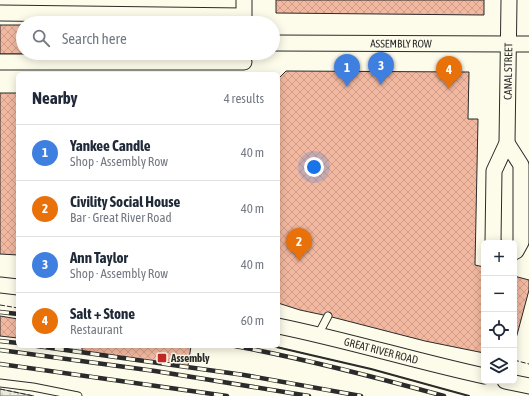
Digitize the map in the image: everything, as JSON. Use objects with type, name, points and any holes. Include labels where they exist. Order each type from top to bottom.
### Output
[{"type":"street","points":[[244,0],[244,16]]},
{"type":"street","name":"CANAL STREET","points":[[493,240],[494,171],[507,143],[510,0]]},
{"type":"street","points":[[0,13],[122,16]]},
{"type":"street","name":"ASSEMBLY ROW","points":[[280,43],[529,44]]},
{"type":"street","points":[[0,62],[244,63]]},
{"type":"street","points":[[507,143],[521,166],[521,242],[517,249]]},
{"type":"street","points":[[0,285],[16,287]]},
{"type":"street","name":"GREAT RIVER ROAD","points":[[280,326],[318,334],[454,370],[481,375]]},
{"type":"street","points":[[517,384],[529,386]]},
{"type":"lane","points":[[318,334],[328,316]]},
{"type":"lane","points":[[0,383],[33,387],[78,396]]},
{"type":"shaded area","points":[[0,389],[34,396],[0,396]]},
{"type":"building","points":[[276,0],[484,0],[484,15],[276,13]]},
{"type":"building","points":[[0,25],[16,25],[16,54],[0,54]]},
{"type":"building","points":[[286,71],[469,72],[468,119],[478,119],[475,265],[481,266],[481,352],[425,341],[280,304],[280,77]]},
{"type":"building","points":[[0,93],[16,93],[16,255],[0,254]]},
{"type":"building","points":[[517,277],[529,280],[529,290],[517,335]]},
{"type":"building","points":[[0,316],[16,319],[16,338],[0,336]]},
{"type":"building","name":"Assembly","points":[[82,348],[191,348],[188,366],[82,351]]},
{"type":"railway","points":[[0,312],[16,314]]},
{"type":"railway","points":[[0,341],[16,343]]},
{"type":"railway","points":[[51,348],[244,375],[361,396]]},
{"type":"railway","points":[[245,348],[340,369],[444,396]]},
{"type":"railway","points":[[0,350],[155,371],[309,396]]},
{"type":"railway","points":[[0,364],[227,396]]},
{"type":"fence","points":[[0,305],[16,308]]},
{"type":"fence","points":[[280,348],[371,369],[469,396]]},
{"type":"fence","points":[[517,361],[529,364]]},
{"type":"fence","points":[[0,389],[34,396]]},
{"type":"wall","points":[[280,348],[371,369],[469,396]]},
{"type":"place","name":"Ann Taylor","points":[[381,85]]},
{"type":"place","name":"Yankee Candle","points":[[347,87]]},
{"type":"place","name":"Salt + Stone","points":[[449,89]]},
{"type":"place","name":"Civility Social House","points":[[299,261]]},
{"type":"place","name":"Assembly","points":[[162,358]]}]
